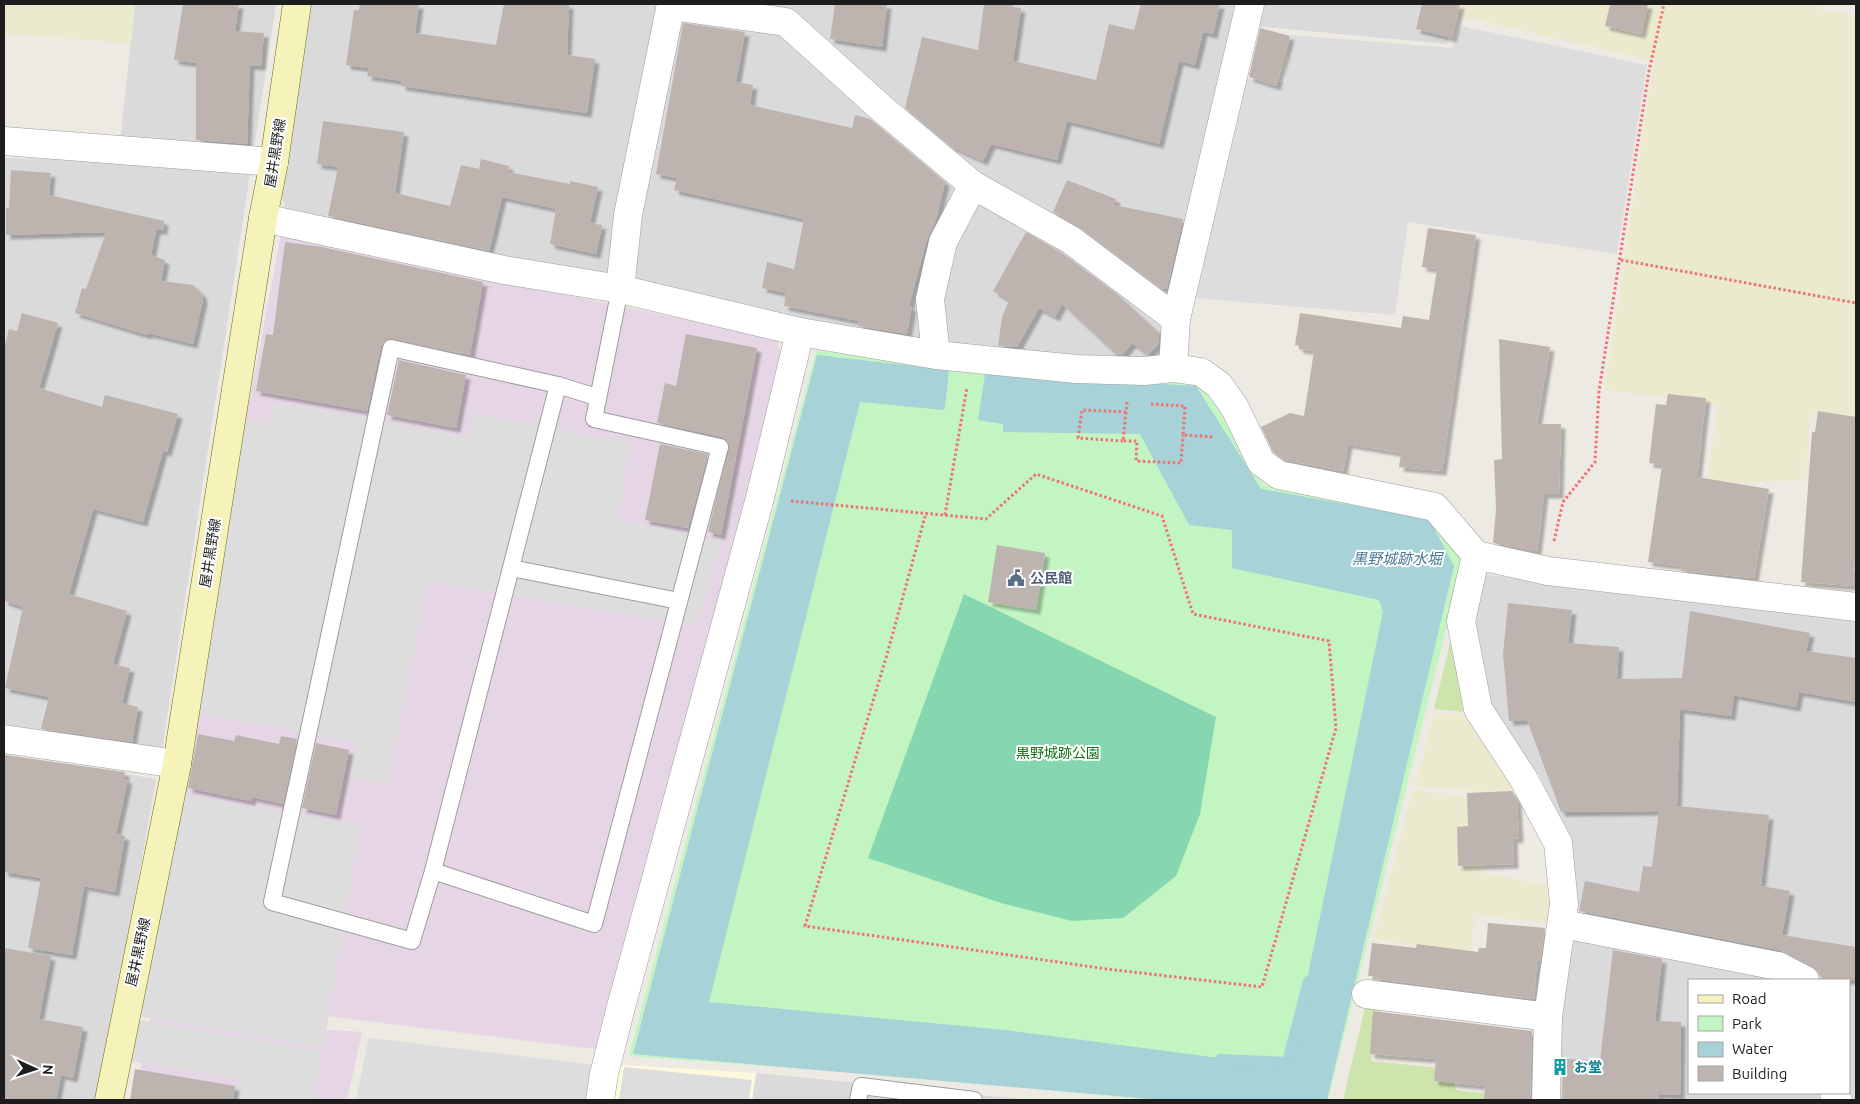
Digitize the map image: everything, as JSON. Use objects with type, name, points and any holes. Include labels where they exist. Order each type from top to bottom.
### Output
[{"type":"main road","name":"屋井黒野線","points":[[108,1100],[177,764],[263,218],[274,162],[297,4]]},
{"type":"street","points":[[1173,368],[1176,320],[1250,4]]},
{"type":"street","points":[[620,289],[628,215],[671,5],[788,13],[880,107],[973,185],[1071,240],[1176,320]]},
{"type":"street","points":[[4,141],[274,162]]},
{"type":"street","points":[[936,355],[930,299],[943,242],[973,185]]},
{"type":"street","points":[[263,218],[504,270],[620,289],[800,332],[936,355],[1076,369],[1144,371],[1173,368],[1201,372],[1219,386],[1235,408],[1261,462],[1279,475],[1435,507],[1476,555],[1548,571],[1856,607]]},
{"type":"street","points":[[600,1100],[604,1074],[621,1007],[760,498],[800,332]]},
{"type":"street","points":[[1476,555],[1461,621],[1478,709],[1523,778],[1558,843],[1564,904],[1563,924],[1548,1017],[1546,1100]]},
{"type":"street","points":[[4,739],[177,764]]},
{"type":"street","points":[[1563,924],[1778,966],[1803,979]]},
{"type":"street","points":[[1366,994],[1548,1017]]},
{"type":"lane","points":[[433,871],[594,924],[720,447],[594,419],[596,397],[620,289]]},
{"type":"lane","points":[[558,384],[433,871],[412,941],[272,902],[391,348],[558,384],[596,397]]},
{"type":"lane","points":[[511,568],[679,601]]},
{"type":"lane","points":[[858,1100],[861,1086],[974,1100]]},
{"type":"path","points":[[1548,571],[1563,502],[1595,462],[1599,391],[1621,260],[1649,71],[1664,4]]},
{"type":"path","points":[[1621,260],[1856,303]]},
{"type":"path","points":[[945,515],[968,381]]},
{"type":"path","points":[[1123,441],[1127,402],[1137,402]]},
{"type":"path","points":[[1126,412],[1082,410],[1078,438],[1137,441],[1136,461],[1180,463],[1185,406],[1146,403]]},
{"type":"path","points":[[1182,435],[1249,439]]},
{"type":"path","points":[[760,498],[926,513],[986,519],[1036,474],[1162,516],[1193,614],[1329,641],[1336,728],[1262,987],[1107,969],[805,926],[886,658],[926,513]]},
{"type":"shaded area","points":[[135,4],[276,4],[162,751],[4,725],[4,158],[118,160]]},
{"type":"shaded area","points":[[309,4],[1244,4],[1166,350],[1149,361],[936,348],[285,208],[279,184]]},
{"type":"shaded area","points":[[1258,4],[1456,4],[1447,44],[1253,26]]},
{"type":"shaded area","points":[[1461,26],[1647,65],[1617,254],[1408,222],[1395,315],[1195,298],[1235,77],[1285,83],[1291,35],[1452,48]]},
{"type":"shaded area","points":[[281,235],[777,339],[783,365],[603,1050],[137,993]]},
{"type":"shaded area","points":[[273,401],[469,437],[474,413],[630,443],[618,520],[722,540],[697,626],[428,581],[388,785],[349,777],[357,743],[185,710],[245,418],[268,425]]},
{"type":"shaded area","points":[[1481,574],[1856,619],[1856,1100],[1554,1100],[1572,855],[1540,777],[1486,704],[1472,662]]},
{"type":"shaded area","points":[[4,754],[156,779],[99,1100],[4,1100]]},
{"type":"shaded area","points":[[172,792],[361,825],[323,1048],[133,1015]]},
{"type":"shaded area","points":[[131,1019],[322,1051],[313,1100],[233,1100],[236,1079],[124,1060]]},
{"type":"shaded area","points":[[150,1019],[362,1032],[347,1100],[135,1100]]},
{"type":"shaded area","points":[[369,1038],[595,1065],[589,1100],[356,1100]]},
{"type":"shaded area","points":[[624,1065],[756,1073],[752,1100],[608,1100],[613,1072]]},
{"type":"shaded area","points":[[624,1067],[752,1080],[749,1100],[619,1100]]},
{"type":"shaded area","points":[[756,1073],[1030,1100],[752,1100]]},
{"type":"green space","points":[[4,4],[135,4],[131,44],[4,33]]},
{"type":"green space","points":[[1461,4],[1822,4],[1821,9],[1856,16],[1856,421],[1810,414],[1806,480],[1707,484],[1718,404],[1605,390],[1654,61],[1458,16]]},
{"type":"green space","name":"黒野城跡公園","points":[[816,351],[1199,385],[1217,407],[1263,485],[1429,516],[1463,562],[1328,1100],[1152,1100],[878,1074],[629,1056]]},
{"type":"green space","points":[[964,594],[1216,717],[1200,814],[1176,876],[1123,918],[1072,921],[1001,903],[868,858]]},
{"type":"green space","points":[[1455,622],[1463,712],[1434,709]]},
{"type":"green space","points":[[1434,713],[1468,714],[1515,793],[1415,786]]},
{"type":"green space","points":[[1413,790],[1479,798],[1480,872],[1552,886],[1548,923],[1475,914],[1470,957],[1374,938]]},
{"type":"green space","points":[[1365,1008],[1381,1010],[1371,1061],[1451,1069],[1456,1090],[1499,1095],[1500,1100],[1343,1100]]},
{"type":"water","name":"黒野城跡水堀","points":[[817,355],[949,370],[945,408],[944,410],[860,402],[709,1002],[1005,1030],[1289,1067],[1383,611],[1379,600],[1232,568],[1232,530],[1189,525],[1140,434],[1003,432],[1003,424],[978,420],[985,374],[1196,386],[1261,489],[1429,519],[1454,566],[1327,1100],[1163,1100],[633,1054]]},
{"type":"building","points":[[183,4],[239,4],[235,31],[264,33],[261,66],[250,65],[247,144],[196,140],[196,63],[174,60]]},
{"type":"building","points":[[360,4],[419,4],[415,33],[496,45],[504,4],[569,4],[567,55],[595,59],[587,113],[401,86],[402,81],[367,76],[369,68],[346,65],[354,10],[359,10]]},
{"type":"building","points":[[835,4],[887,4],[882,47],[830,39]]},
{"type":"building","points":[[984,4],[1014,4],[1013,7],[1021,8],[1013,61],[1096,80],[1109,24],[1134,30],[1141,4],[1220,4],[1213,34],[1203,32],[1195,65],[1179,61],[1159,144],[1067,121],[1057,160],[991,144],[983,161],[952,147],[905,108],[922,37],[978,50]]},
{"type":"building","points":[[1422,4],[1460,4],[1452,38],[1416,29]]},
{"type":"building","points":[[1610,4],[1648,4],[1641,34],[1605,26]]},
{"type":"building","points":[[683,23],[745,32],[736,82],[753,85],[750,105],[852,128],[855,115],[870,119],[945,182],[936,220],[927,239],[909,306],[912,307],[907,334],[858,326],[859,321],[784,306],[786,293],[762,288],[767,262],[794,269],[804,219],[674,190],[677,178],[656,174]]},
{"type":"building","points":[[1260,28],[1290,36],[1276,86],[1249,77]]},
{"type":"building","points":[[323,121],[404,132],[395,193],[450,206],[461,165],[479,169],[481,159],[509,166],[508,172],[570,184],[570,181],[598,187],[590,223],[602,225],[596,254],[550,244],[556,209],[502,197],[489,251],[328,216],[338,167],[317,164]]},
{"type":"building","points":[[11,170],[51,173],[49,195],[164,221],[163,230],[156,230],[151,255],[165,260],[161,281],[193,285],[202,294],[203,300],[193,344],[148,333],[147,335],[75,313],[82,288],[86,289],[106,232],[6,235],[6,208],[9,208]]},
{"type":"building","points":[[1067,180],[1116,199],[1114,205],[1183,219],[1167,289],[1161,288],[1080,228],[1053,212]]},
{"type":"building","points":[[1428,228],[1476,235],[1442,471],[1399,467],[1401,453],[1348,444],[1343,471],[1285,460],[1273,452],[1261,427],[1290,413],[1304,416],[1314,351],[1299,349],[1299,346],[1295,345],[1300,313],[1401,328],[1403,316],[1429,320],[1437,269],[1422,267]]},
{"type":"building","points":[[1026,232],[1062,253],[1117,294],[1159,333],[1159,343],[1148,355],[1132,343],[1122,355],[1117,355],[1062,304],[1055,317],[1039,308],[1017,347],[998,346],[1002,317],[1009,300],[993,291]]},
{"type":"building","points":[[285,242],[322,247],[483,282],[470,355],[388,339],[381,346],[367,411],[256,391],[266,334],[273,335]]},
{"type":"building","points":[[22,313],[58,323],[39,388],[102,407],[105,395],[178,414],[167,452],[163,451],[143,522],[93,509],[69,594],[127,611],[113,664],[130,668],[122,703],[138,707],[132,742],[41,729],[49,697],[5,688],[23,607],[4,601],[4,349],[9,329],[17,331]]},
{"type":"building","points":[[686,334],[757,348],[721,535],[708,532],[729,444],[722,437],[657,423],[665,383],[676,386]]},
{"type":"building","points":[[1499,339],[1550,347],[1537,424],[1561,424],[1559,494],[1544,494],[1537,551],[1493,543],[1496,510],[1494,460],[1502,459]]},
{"type":"building","points":[[399,360],[466,375],[456,428],[387,415]]},
{"type":"building","points":[[1668,394],[1706,398],[1697,477],[1769,489],[1754,578],[1681,571],[1682,566],[1648,562],[1662,465],[1649,463],[1656,404],[1666,405]]},
{"type":"building","points":[[1818,411],[1856,417],[1856,547],[1853,586],[1801,582],[1812,432],[1815,432]]},
{"type":"building","points":[[660,444],[708,454],[688,528],[645,520]]},
{"type":"building","name":"公民館","points":[[997,545],[1045,553],[1036,610],[988,602]]},
{"type":"building","points":[[1508,603],[1572,610],[1568,643],[1619,647],[1617,679],[1682,678],[1690,611],[1810,633],[1806,651],[1856,658],[1856,702],[1799,692],[1796,707],[1734,695],[1731,716],[1680,709],[1677,806],[1769,815],[1761,886],[1790,891],[1782,935],[1856,947],[1856,980],[1823,979],[1812,966],[1779,950],[1579,911],[1585,881],[1639,892],[1643,866],[1652,867],[1659,811],[1561,812],[1527,720],[1509,721],[1503,654]]},
{"type":"building","points":[[198,734],[234,741],[236,735],[279,744],[281,736],[297,739],[283,804],[252,797],[251,801],[188,788]]},
{"type":"building","points":[[316,743],[349,750],[336,815],[302,808]]},
{"type":"building","points":[[4,755],[125,772],[124,779],[128,779],[116,834],[125,836],[115,892],[84,886],[72,955],[28,948],[41,878],[4,872]]},
{"type":"building","points":[[1512,791],[1517,800],[1519,838],[1513,839],[1514,864],[1458,866],[1457,827],[1468,826],[1467,793]]},
{"type":"building","points":[[1488,923],[1545,928],[1540,961],[1537,960],[1534,999],[1375,979],[1375,976],[1368,976],[1372,943],[1416,948],[1417,944],[1478,952],[1479,948],[1486,948]]},
{"type":"building","points":[[4,948],[51,956],[39,1019],[83,1027],[73,1078],[61,1075],[56,1100],[4,1100]]},
{"type":"building","points":[[1613,950],[1662,959],[1655,1021],[1681,1022],[1680,1095],[1659,1094],[1658,1100],[1562,1100],[1563,1059],[1600,1060]]},
{"type":"building","points":[[1373,1011],[1532,1031],[1530,1100],[1484,1100],[1485,1086],[1434,1081],[1436,1059],[1370,1054]]},
{"type":"building","points":[[135,1069],[235,1086],[233,1100],[130,1100]]},
{"type":"waterway","points":[[1220,1059],[1287,1062],[1308,981]]},
{"type":"place","name":"公民館","points":[[1016,578]]},
{"type":"place","name":"お堂","points":[[1560,1067]]}]
